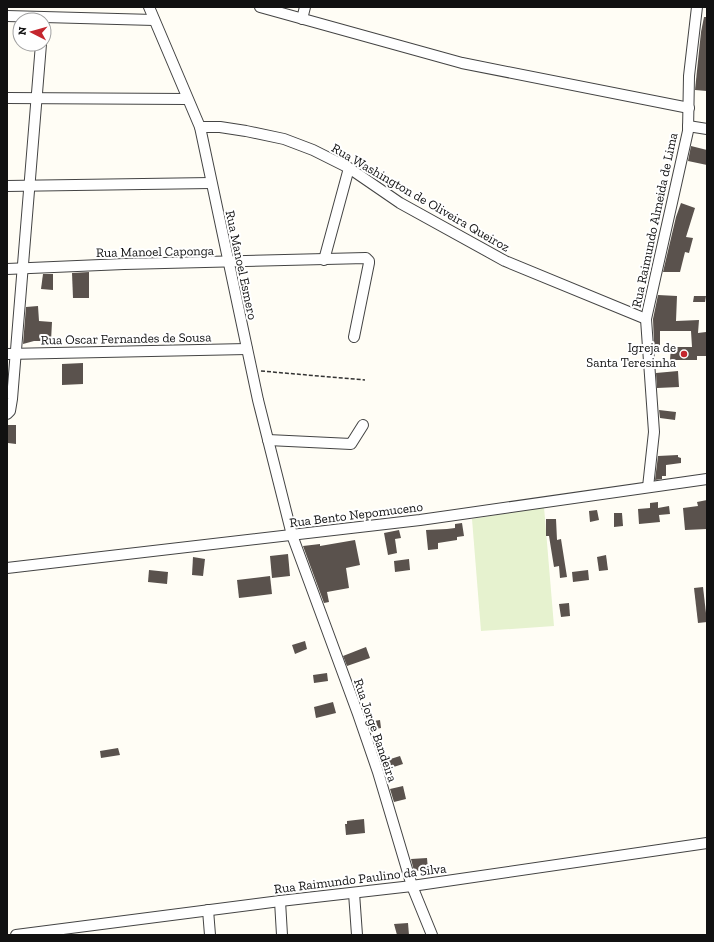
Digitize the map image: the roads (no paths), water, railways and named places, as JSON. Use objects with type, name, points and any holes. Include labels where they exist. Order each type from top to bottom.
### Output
[{"type":"street","name":"Rua Manoel Esmero","points":[[148,7],[200,127],[246,349],[292,535]]},
{"type":"street","points":[[260,7],[469,65],[689,108]]},
{"type":"street","points":[[302,19],[305,7]]},
{"type":"street","name":"Rua Raimundo Almeida de Lima","points":[[648,487],[654,432],[646,319],[688,126],[689,76],[697,7]]},
{"type":"street","points":[[52,14],[154,20]]},
{"type":"street","points":[[7,414],[10,411],[12,399],[12,354],[23,268],[40,52]]},
{"type":"street","points":[[7,98],[187,99]]},
{"type":"street","points":[[688,126],[707,129]]},
{"type":"street","name":"Rua Washington de Oliveira Queiroz","points":[[200,127],[230,128],[284,139],[312,150],[348,168],[400,203],[505,261],[646,319]]},
{"type":"street","points":[[324,260],[348,168]]},
{"type":"street","points":[[7,186],[211,183]]},
{"type":"street","name":"Rua Manoel Caponga","points":[[7,268],[366,258],[369,261],[354,337]]},
{"type":"street","name":"Rua Oscar Fernandes de Sousa","points":[[12,354],[246,349]]},
{"type":"street","points":[[268,440],[351,444],[363,425]]},
{"type":"street","name":"Rua Bento Nepomuceno","points":[[7,568],[420,520],[707,479]]},
{"type":"street","name":"Rua Jorge Bandeira","points":[[292,535],[358,714],[378,772],[412,886],[432,935]]},
{"type":"street","name":"Rua Raimundo Paulino da Silva","points":[[16,935],[280,901],[412,886],[707,844]]},
{"type":"street","points":[[354,893],[357,935]]},
{"type":"street","points":[[280,901],[282,935]]},
{"type":"street","points":[[208,910],[210,935]]},
{"type":"place","name":"Igreja de Santa Teresinha","points":[[684,354]]}]
